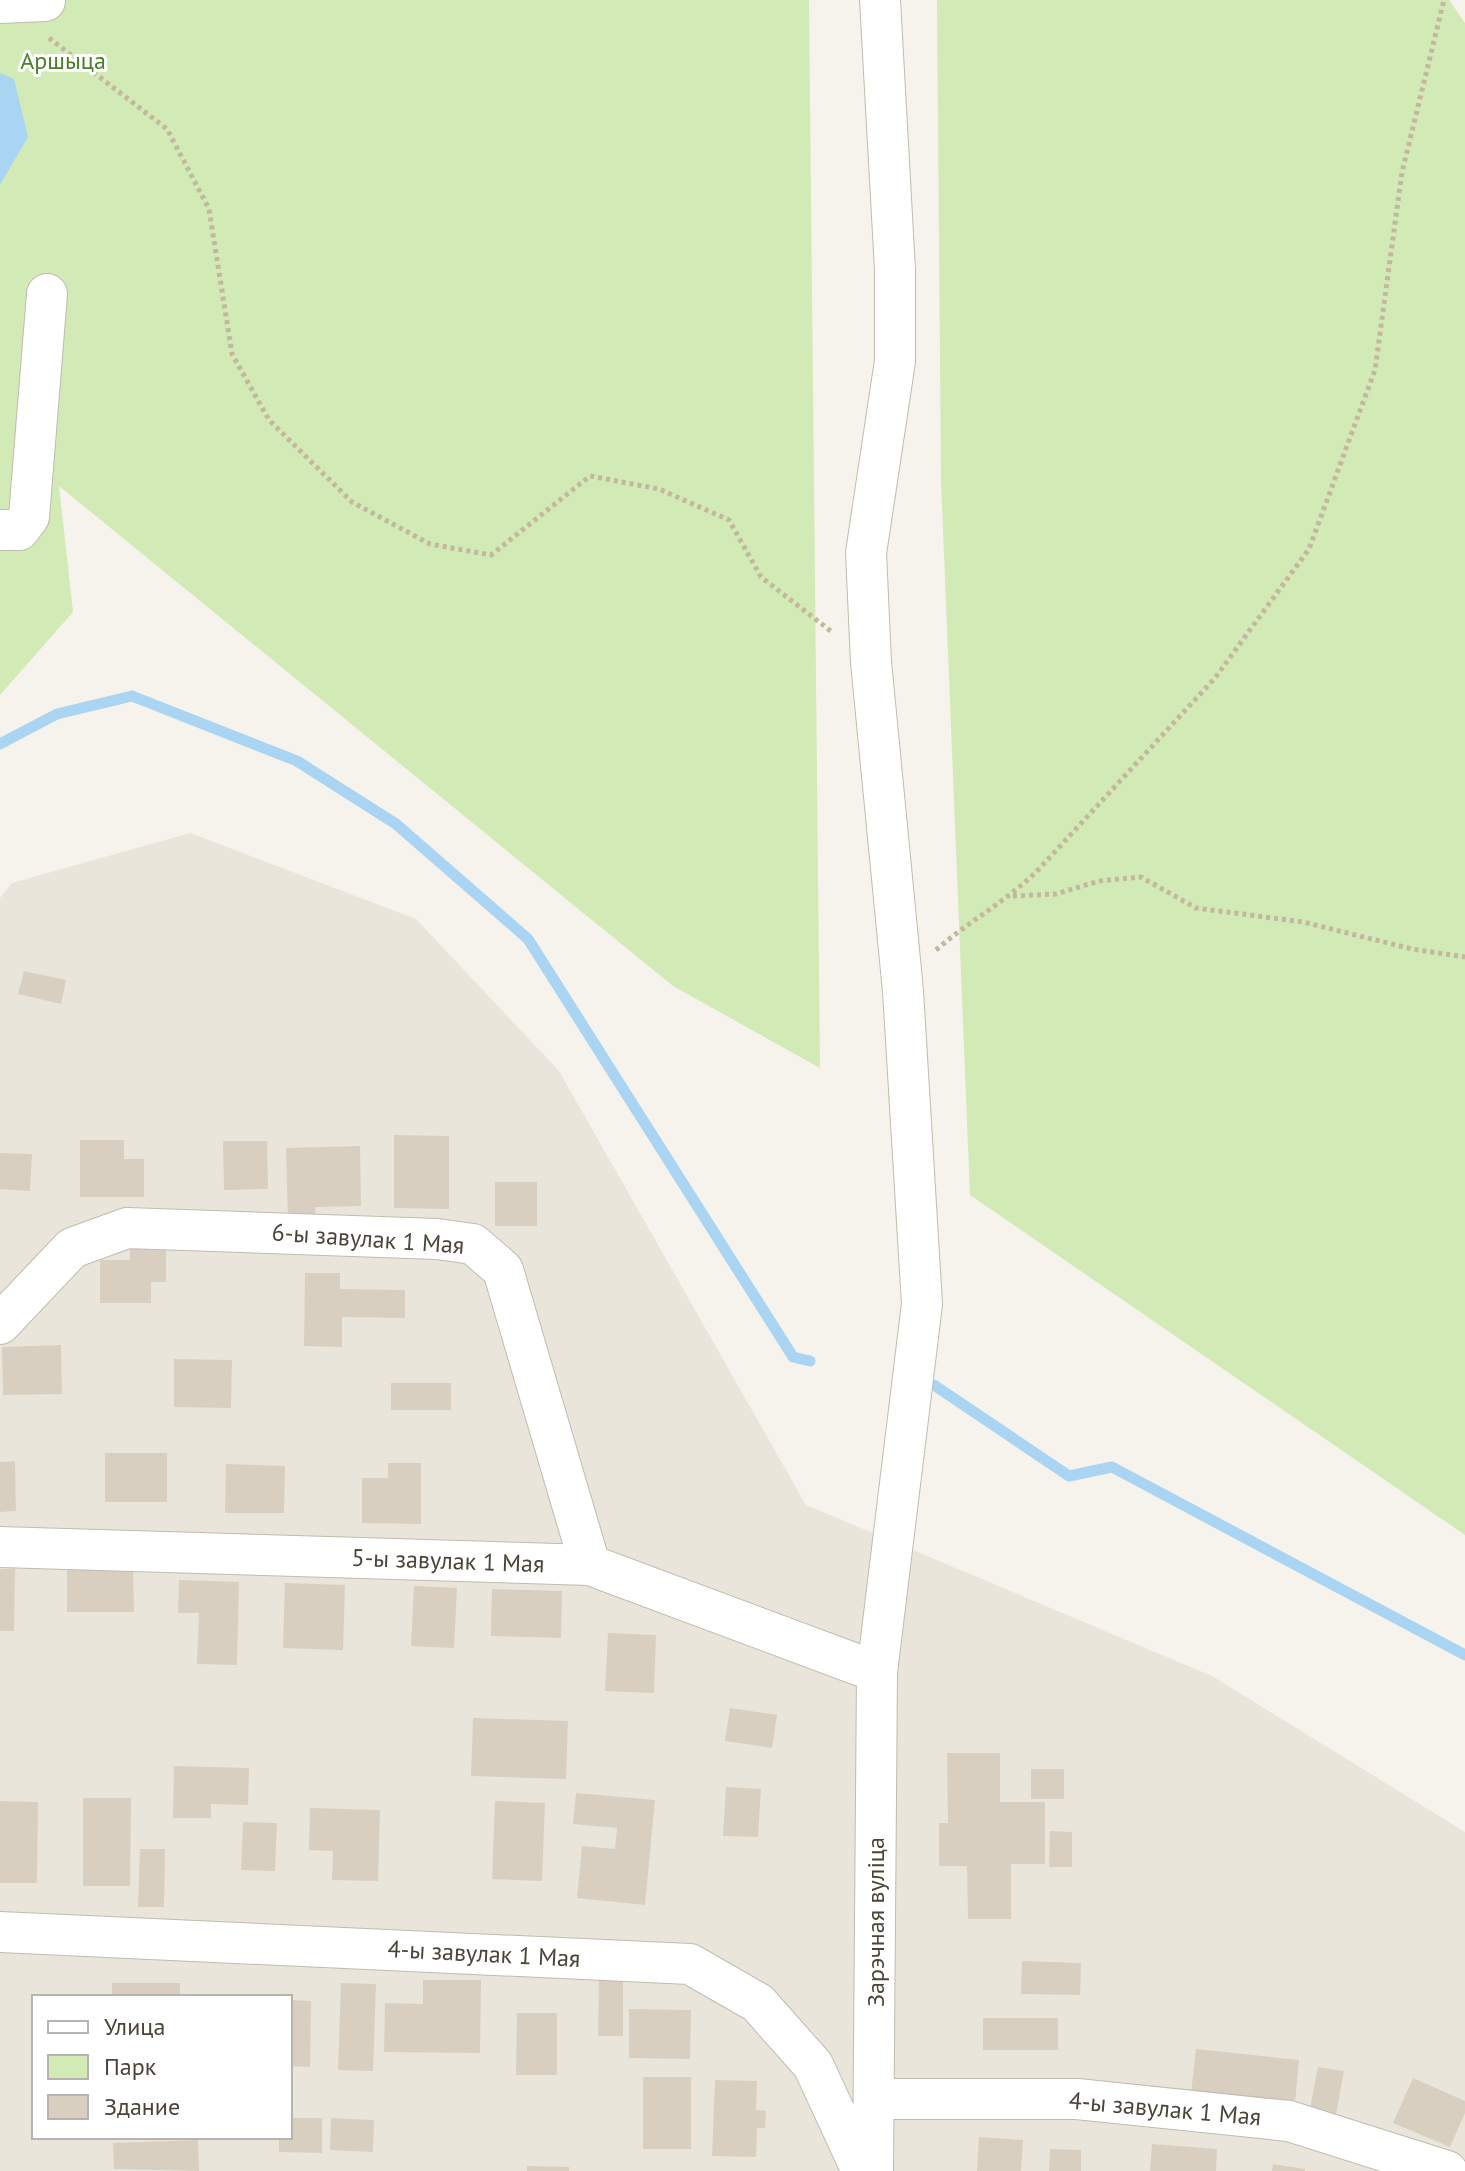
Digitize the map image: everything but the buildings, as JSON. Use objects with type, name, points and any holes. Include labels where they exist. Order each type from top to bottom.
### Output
[{"type":"street","name":"Зарэчная вуліца","points":[[873,2171],[876,2099],[877,1672],[922,1304],[903,991],[871,662],[866,553],[895,361],[895,270],[880,0]]},
{"type":"street","points":[[0,3],[46,19]]},
{"type":"street","points":[[0,530],[19,530],[29,517],[47,294]]},
{"type":"street","name":"6-ы завулак 1 Мая","points":[[0,1324],[72,1248],[127,1228],[437,1239],[473,1244],[503,1270],[590,1565]]},
{"type":"street","name":"5-ы завулак 1 Мая","points":[[0,1547],[590,1565],[877,1672]]},
{"type":"street","name":"4-ы завулак 1 Мая","points":[[0,1932],[690,1964],[758,2003],[813,2065],[862,2171]]},
{"type":"street","name":"4-ы завулак 1 Мая","points":[[876,2099],[1077,2099],[1289,2121],[1447,2171]]},
{"type":"path","points":[[903,991],[922,961],[959,930],[1012,896],[1215,678],[1309,549],[1375,370],[1402,172],[1444,0]]},
{"type":"path","points":[[46,19],[167,129],[209,209],[232,354],[269,420],[352,502],[430,544],[491,555],[590,476],[659,489],[729,520],[761,577],[871,662]]},
{"type":"path","points":[[1012,896],[1056,894],[1099,881],[1141,877],[1196,908],[1303,922],[1412,949],[1465,957]]},
{"type":"shaded area","points":[[190,833],[416,919],[559,1071],[806,1505],[1212,1676],[1465,1832],[1465,2171],[0,2171],[0,898],[12,883]]},
{"type":"green space","name":"Аршыца","points":[[0,0],[809,0],[820,1068],[673,986],[59,486],[73,612],[0,695]]},
{"type":"green space","points":[[937,0],[1449,0],[1465,23],[1465,1535],[970,1195],[941,480]]},
{"type":"water","points":[[0,73],[14,79],[28,137],[0,185]]},
{"type":"waterway","points":[[0,744],[57,714],[132,696],[297,761],[396,824],[528,939],[793,1357],[810,1361]]},
{"type":"waterway","points":[[934,1385],[1069,1476],[1112,1467],[1465,1655]]}]
